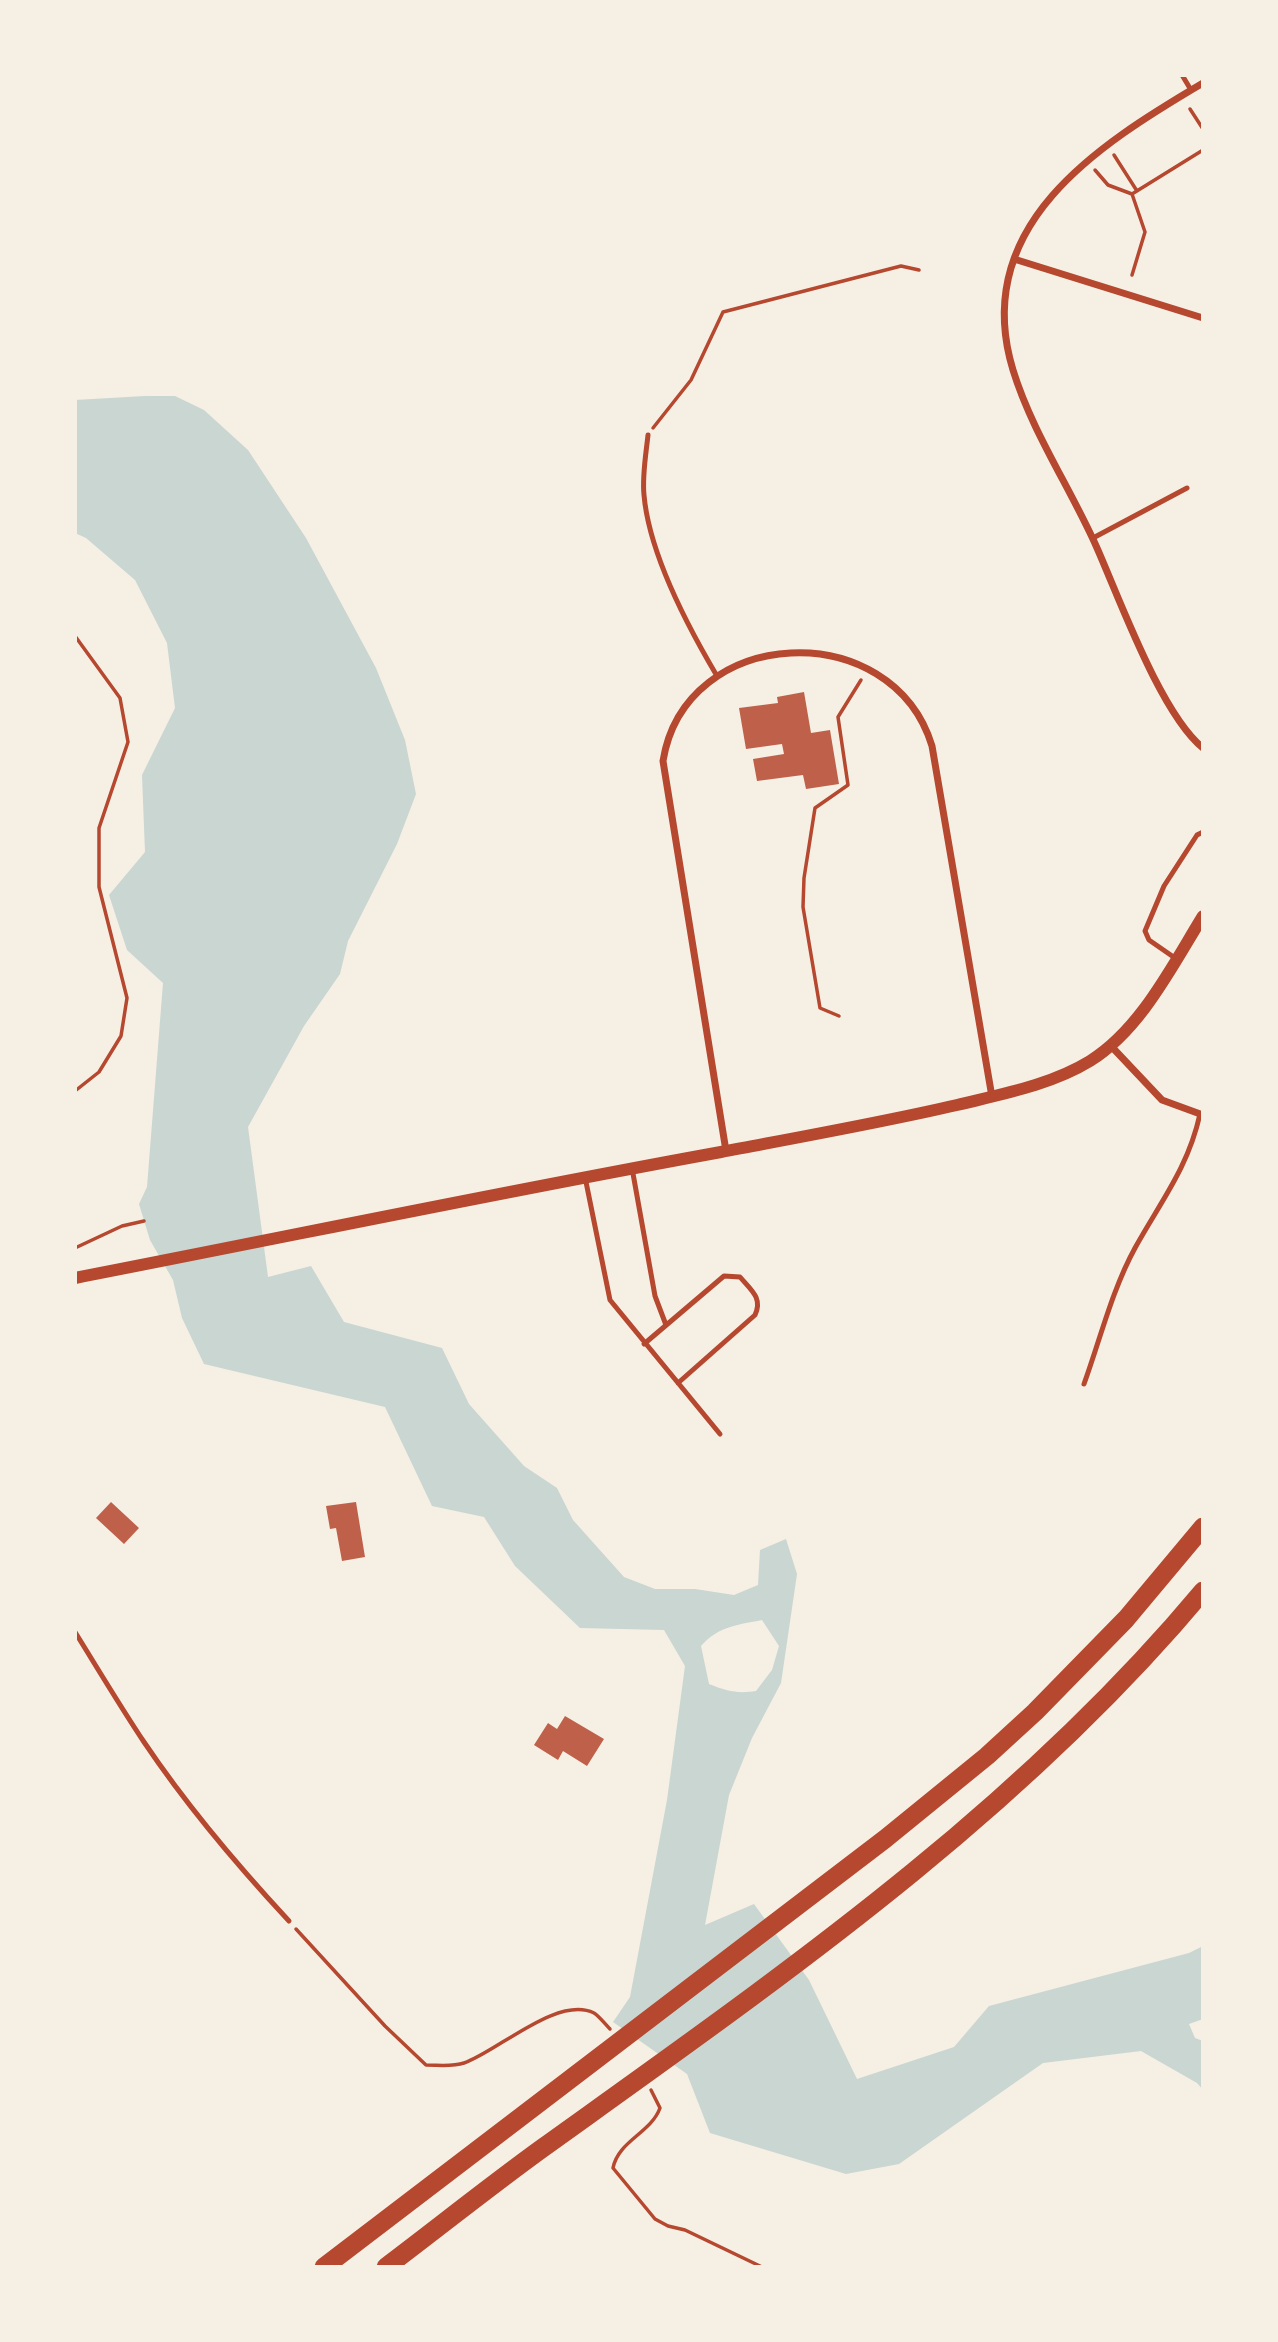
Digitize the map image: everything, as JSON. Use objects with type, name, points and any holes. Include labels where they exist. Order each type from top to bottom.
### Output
[{"type":"highway","points":[[324,2267],[937,1798],[1035,1712],[1126,1619],[1203,1527]]},
{"type":"highway","points":[[386,2267],[542,2149],[806,1958],[1066,1739],[1158,1644],[1203,1591]]},
{"type":"street","points":[[1203,83],[1127,129],[1075,169],[1046,203],[1014,259],[1007,285],[1006,330],[1013,371],[1169,705],[1191,738],[1203,748]]},
{"type":"street","points":[[1014,259],[1203,318]]},
{"type":"street","points":[[726,1151],[663,761],[669,731],[690,699],[718,676],[739,664],[782,652],[825,655],[867,669],[901,690],[926,725],[932,746],[992,1097]]},
{"type":"street","points":[[75,1278],[585,1177],[799,1139],[992,1097],[1068,1073],[1111,1046],[1140,1012],[1203,916]]},
{"type":"street","points":[[1111,1046],[1162,1100],[1202,1115]]},
{"type":"lane","points":[[1182,75],[1191,90]]},
{"type":"lane","points":[[648,435],[643,494],[651,527],[686,622],[718,676]]},
{"type":"lane","points":[[1093,538],[1186,488]]},
{"type":"lane","points":[[1177,959],[1149,940],[1145,930],[1164,886],[1200,833]]},
{"type":"lane","points":[[1084,1384],[1126,1269],[1180,1174],[1192,1148],[1202,1115]]},
{"type":"lane","points":[[632,1168],[655,1296],[666,1325]]},
{"type":"lane","points":[[585,1177],[610,1300],[720,1434]]},
{"type":"lane","points":[[644,1344],[724,1276],[740,1277],[758,1299],[755,1315],[678,1383]]},
{"type":"lane","points":[[75,1632],[144,1742],[184,1797],[242,1870],[289,1921]]},
{"type":"path","points":[[1190,109],[1203,128]]},
{"type":"path","points":[[1094,169],[1108,185],[1135,193],[1203,150]]},
{"type":"path","points":[[1114,155],[1135,193],[1144,232],[1132,275]]},
{"type":"path","points":[[648,435],[691,380],[723,313],[901,266],[919,270]]},
{"type":"path","points":[[75,636],[97,662],[120,698],[128,742],[99,828],[99,887],[127,998],[121,1036],[99,1072],[75,1091]]},
{"type":"path","points":[[839,1016],[820,1008],[803,907],[804,878],[815,808],[848,785],[838,717],[867,669]]},
{"type":"path","points":[[75,1248],[122,1226],[144,1221]]},
{"type":"path","points":[[289,1921],[385,2026],[426,2065],[449,2066],[465,2063],[516,2032],[567,2011],[593,2013]]},
{"type":"path","points":[[615,2156],[612,2168],[655,2219],[685,2230],[762,2267]]},
{"type":"shaded area","points":[[175,396],[204,410],[248,450],[306,538],[376,668],[405,740],[416,794],[397,844],[348,941],[340,974],[304,1026],[248,1127],[268,1277],[311,1266],[344,1322],[442,1348],[469,1404],[524,1466],[557,1488],[573,1520],[624,1577],[655,1589],[695,1589],[734,1595],[758,1585],[760,1550],[786,1539],[797,1574],[781,1683],[752,1738],[729,1795],[705,1925],[754,1904],[809,1980],[857,2079],[954,2047],[989,2006],[1189,1953],[1203,1946],[1203,2019],[1189,2024],[1195,2038],[1203,2041],[1203,2090],[1197,2083],[1141,2051],[1043,2063],[899,2164],[846,2174],[710,2133],[687,2074],[613,2022],[630,1997],[667,1800],[685,1666],[664,1630],[580,1628],[515,1566],[484,1517],[432,1506],[385,1407],[204,1364],[182,1318],[173,1280],[150,1240],[139,1204],[147,1187],[163,983],[127,950],[109,895],[145,852],[142,775],[175,708],[167,643],[135,580],[86,538],[75,533],[75,400]],"holes":[[[762,1620],[779,1646],[772,1670],[756,1691],[732,1691],[709,1684],[701,1646],[722,1630]]]},
{"type":"building","points":[[804,692],[811,733],[830,730],[839,784],[806,789],[803,775],[757,781],[753,759],[784,754],[782,744],[746,749],[739,708],[778,703],[777,697]]},
{"type":"building","points":[[111,1502],[139,1528],[124,1544],[96,1518]]},
{"type":"building","points":[[356,1502],[365,1557],[342,1561],[336,1528],[330,1529],[326,1506]]},
{"type":"building","points":[[565,1716],[604,1739],[587,1766],[563,1751],[558,1760],[534,1745],[548,1723],[557,1729]]}]
